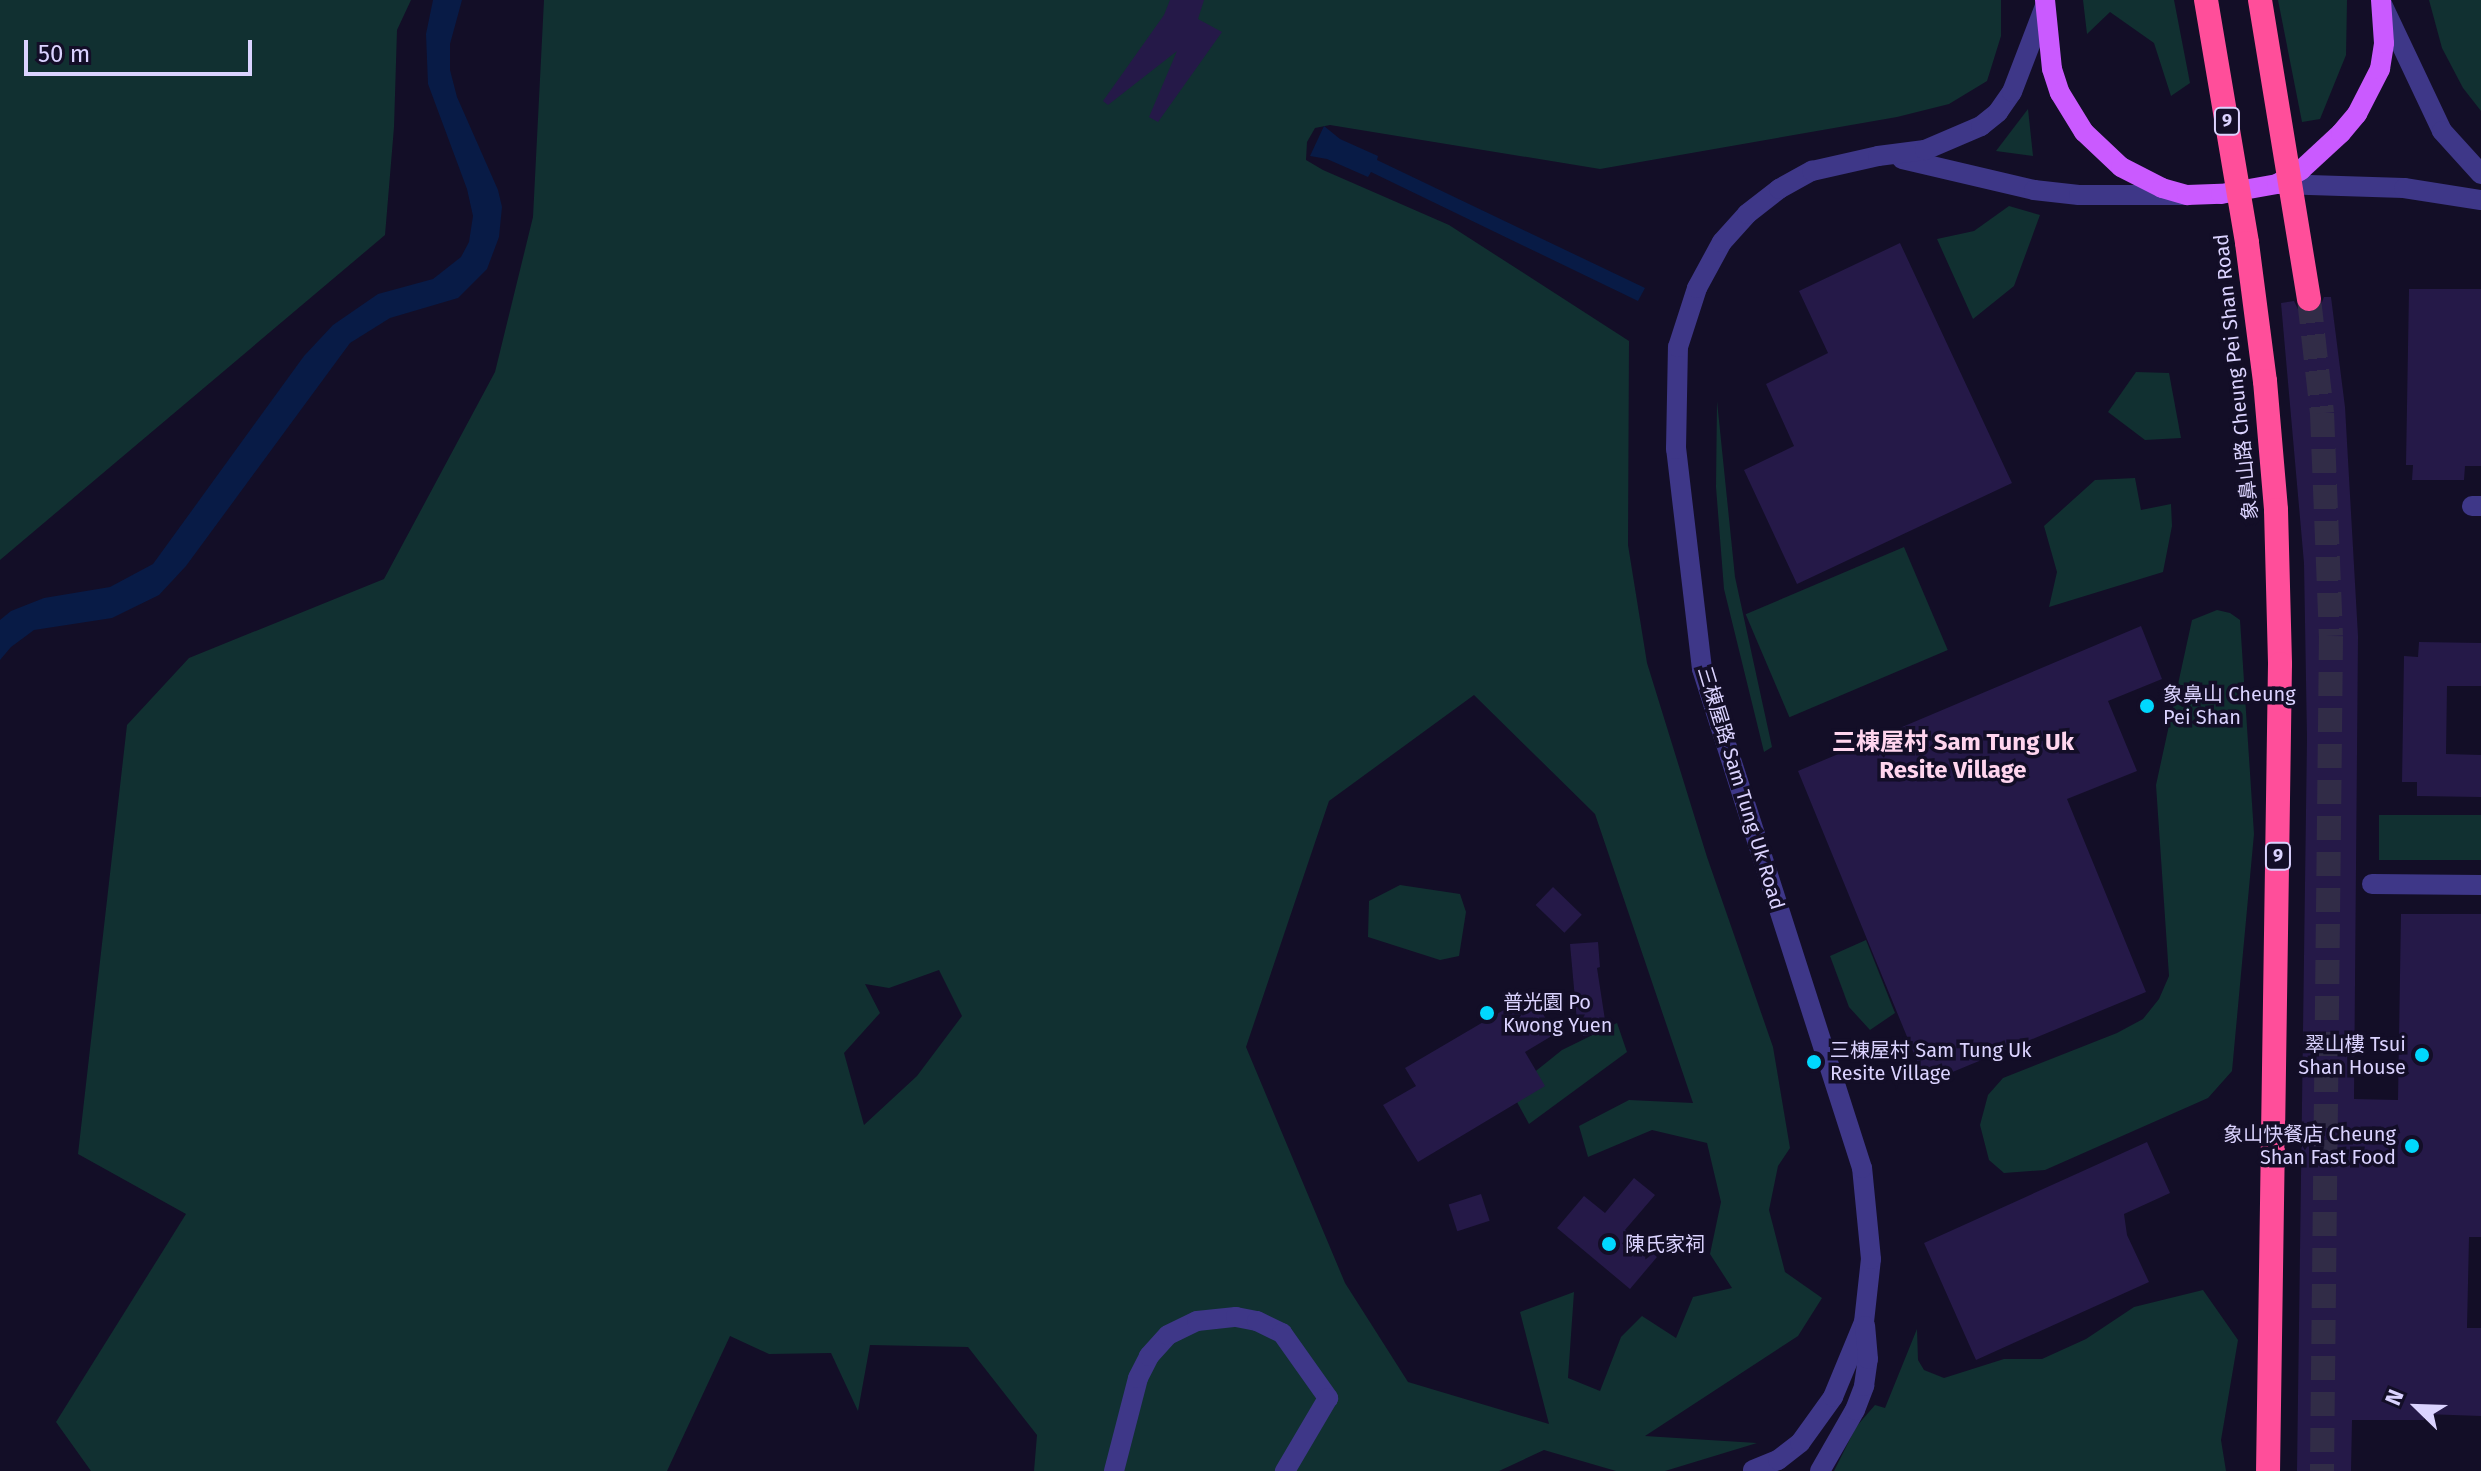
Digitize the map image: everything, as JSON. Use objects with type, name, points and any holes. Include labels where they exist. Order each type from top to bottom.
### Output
[{"type":"highway","name":"象鼻山路 Cheung Pei Shan Road","points":[[2206,0],[2247,243],[2265,381],[2276,510],[2280,680],[2268,1471]]},
{"type":"highway","points":[[2260,0],[2309,299]]},
{"type":"main road","points":[[2045,3],[2052,69],[2060,93],[2084,132],[2121,167],[2193,195],[2277,184],[2319,154],[2357,114],[2380,69],[2384,43],[2382,2]]},
{"type":"street","points":[[2382,2],[2442,131],[2481,174]]},
{"type":"street","name":"三棟屋路 Sam Tung Uk Road","points":[[1820,1471],[1855,1410],[1864,1386],[1868,1359],[1864,1322],[1871,1259],[1862,1168],[1702,669],[1676,449],[1678,347],[1697,288],[1722,242],[1747,214],[1779,189],[1812,171],[1878,156],[1925,150],[1957,139],[1998,112],[2021,73],[2045,3]]},
{"type":"street","name":"三棟屋路 Sam Tung Uk Road","points":[[1878,156],[1924,162],[2034,190],[2079,195],[2193,195]]},
{"type":"street","points":[[2277,184],[2404,188],[2481,200]]},
{"type":"street","points":[[2372,884],[2481,885]]},
{"type":"street","points":[[1114,1471],[1138,1378],[1149,1356],[1168,1335],[1197,1321],[1236,1317],[1257,1321],[1282,1333],[1328,1398],[1285,1471]]},
{"type":"street","name":"三棟屋路 Sam Tung Uk Road","points":[[1751,1471],[1778,1460],[1811,1430],[1833,1397],[1864,1322]]},
{"type":"green space","points":[[0,0],[411,0],[397,30],[394,127],[385,235],[0,560]]},
{"type":"green space","points":[[544,0],[2001,0],[2001,36],[1987,81],[1949,104],[1897,117],[1600,169],[1330,125],[1315,128],[1307,142],[1306,160],[1449,225],[1629,341],[1628,545],[1647,663],[1707,857],[1773,1047],[1790,1148],[1778,1166],[1769,1210],[1785,1272],[1822,1298],[1798,1336],[1645,1436],[1757,1443],[1665,1471],[1616,1471],[1544,1450],[1499,1471],[1034,1471],[1037,1435],[968,1347],[870,1345],[858,1411],[831,1353],[769,1354],[730,1336],[667,1471],[91,1471],[56,1422],[186,1214],[78,1154],[127,725],[189,658],[384,579],[495,372],[533,217]],"holes":[[[1474,695],[1595,814],[1693,1103],[1629,1100],[1579,1126],[1588,1157],[1652,1130],[1707,1143],[1721,1202],[1710,1254],[1732,1288],[1693,1297],[1676,1338],[1642,1316],[1621,1337],[1600,1391],[1568,1378],[1574,1292],[1520,1312],[1549,1424],[1408,1382],[1345,1283],[1246,1047],[1329,801]],[[939,970],[962,1016],[917,1076],[864,1125],[844,1053],[880,1013],[865,984],[889,988]]]},
{"type":"green space","points":[[2083,0],[2174,0],[2190,83],[2171,96],[2154,43],[2110,12],[2087,34]]},
{"type":"green space","points":[[2278,0],[2347,0],[2346,55],[2320,119],[2302,122]]},
{"type":"green space","points":[[2429,0],[2481,0],[2481,111],[2463,88],[2442,48]]},
{"type":"green space","points":[[2028,109],[2033,156],[1996,151]]},
{"type":"green space","points":[[2009,206],[2040,215],[2014,286],[1973,319],[1937,239],[1974,231]]},
{"type":"green space","points":[[2136,372],[2169,373],[2181,438],[2145,440],[2108,412]]},
{"type":"green space","points":[[1717,401],[1735,577],[1772,747],[1764,752],[1724,589],[1716,487]]},
{"type":"green space","points":[[2135,478],[2141,510],[2171,504],[2172,526],[2163,572],[2049,607],[2057,572],[2044,526],[2095,480]]},
{"type":"green space","points":[[1904,547],[1948,650],[1789,717],[1746,614]]},
{"type":"green space","points":[[2217,610],[2230,613],[2240,620],[2254,834],[2232,1071],[2208,1098],[2045,1170],[2004,1173],[1989,1160],[1980,1125],[1988,1095],[2003,1078],[2117,1033],[2143,1019],[2159,999],[2169,976],[2156,785],[2192,620]]},
{"type":"green space","points":[[2379,815],[2481,815],[2481,860],[2379,860]]},
{"type":"green space","points":[[1400,885],[1460,894],[1466,912],[1459,956],[1440,960],[1368,937],[1369,901]]},
{"type":"green space","points":[[1866,940],[1895,1013],[1870,1030],[1849,1007],[1830,956]]},
{"type":"green space","points":[[1617,1023],[1627,1052],[1529,1124],[1511,1091],[1562,1050]]},
{"type":"green space","points":[[2203,1290],[2238,1340],[2221,1440],[2226,1471],[1834,1471],[1856,1427],[1875,1405],[1885,1408],[1917,1329],[1918,1360],[1924,1370],[1944,1378],[2004,1359],[2042,1359],[2086,1339],[2134,1307]]},
{"type":"water","points":[[433,0],[462,0],[450,44],[450,70],[457,97],[498,190],[502,207],[499,237],[487,269],[458,298],[390,318],[350,343],[186,566],[159,595],[112,618],[34,630],[11,647],[0,660],[0,620],[11,611],[44,598],[110,587],[153,564],[304,356],[333,325],[378,294],[433,279],[461,257],[469,242],[473,216],[467,189],[428,84],[426,34]]},
{"type":"water","points":[[1324,126],[1340,139],[1378,156],[1377,160],[1645,288],[1638,301],[1371,172],[1368,177],[1327,159],[1310,156]]},
{"type":"building","points":[[1170,0],[1204,0],[1198,19],[1222,32],[1158,122],[1149,117],[1177,51],[1108,105],[1103,101],[1164,15]]},
{"type":"building","points":[[1900,243],[2012,483],[1797,584],[1744,470],[1794,446],[1766,384],[1828,353],[1799,291]]},
{"type":"building","points":[[2409,289],[2481,289],[2481,466],[2465,466],[2464,480],[2412,480],[2413,465],[2406,465]]},
{"type":"building","points":[[2324,297],[2331,297],[2345,407],[2358,636],[2354,1099],[2398,1100],[2401,914],[2481,914],[2481,1237],[2469,1237],[2467,1328],[2481,1328],[2481,1416],[2424,1414],[2424,1420],[2352,1420],[2351,1471],[2297,1471],[2307,738],[2304,563],[2281,303],[2294,301],[2298,309],[2311,314],[2319,310]]},
{"type":"building","points":[[2141,626],[2162,679],[2108,701],[2137,771],[2067,799],[2146,992],[1926,1083],[1798,771]]},
{"type":"building","points":[[2419,642],[2481,643],[2481,686],[2447,686],[2446,754],[2481,755],[2481,797],[2417,796],[2417,782],[2402,782],[2404,656],[2418,657]]},
{"type":"building","points":[[1553,887],[1582,915],[1564,933],[1536,905]]},
{"type":"building","points":[[1598,942],[1600,967],[1597,968],[1607,1033],[1583,1036],[1581,1019],[1577,1021],[1570,944]]},
{"type":"building","points":[[1531,994],[1555,1034],[1525,1052],[1545,1086],[1418,1162],[1383,1105],[1416,1086],[1405,1068]]},
{"type":"building","points":[[2147,1142],[2170,1193],[2124,1214],[2127,1235],[2149,1282],[1976,1360],[1924,1243]]},
{"type":"building","points":[[1634,1178],[1655,1195],[1625,1230],[1657,1257],[1630,1289],[1557,1228],[1584,1196],[1605,1213]]},
{"type":"building","points":[[1481,1194],[1490,1221],[1457,1231],[1449,1205]]},
{"type":"tunnel","points":[[2309,299],[2322,413],[2331,636],[2322,1471]]},
{"type":"place","name":"象鼻山 Cheung Pei Shan","points":[[2147,706]]},
{"type":"place","name":"普光園 Po Kwong Yuen","points":[[1487,1013]]},
{"type":"place","name":"翠山樓 Tsui Shan House","points":[[2422,1055]]},
{"type":"place","name":"三棟屋村 Sam Tung Uk Resite Village","points":[[1814,1062]]},
{"type":"place","name":"象山快餐店 Cheung Shan Fast Food","points":[[2412,1146]]},
{"type":"place","name":"陳氏家祠","points":[[1609,1244]]},
{"type":"district","name":"三棟屋村 Sam Tung Uk Resite Village","points":[[1953,757]]}]
